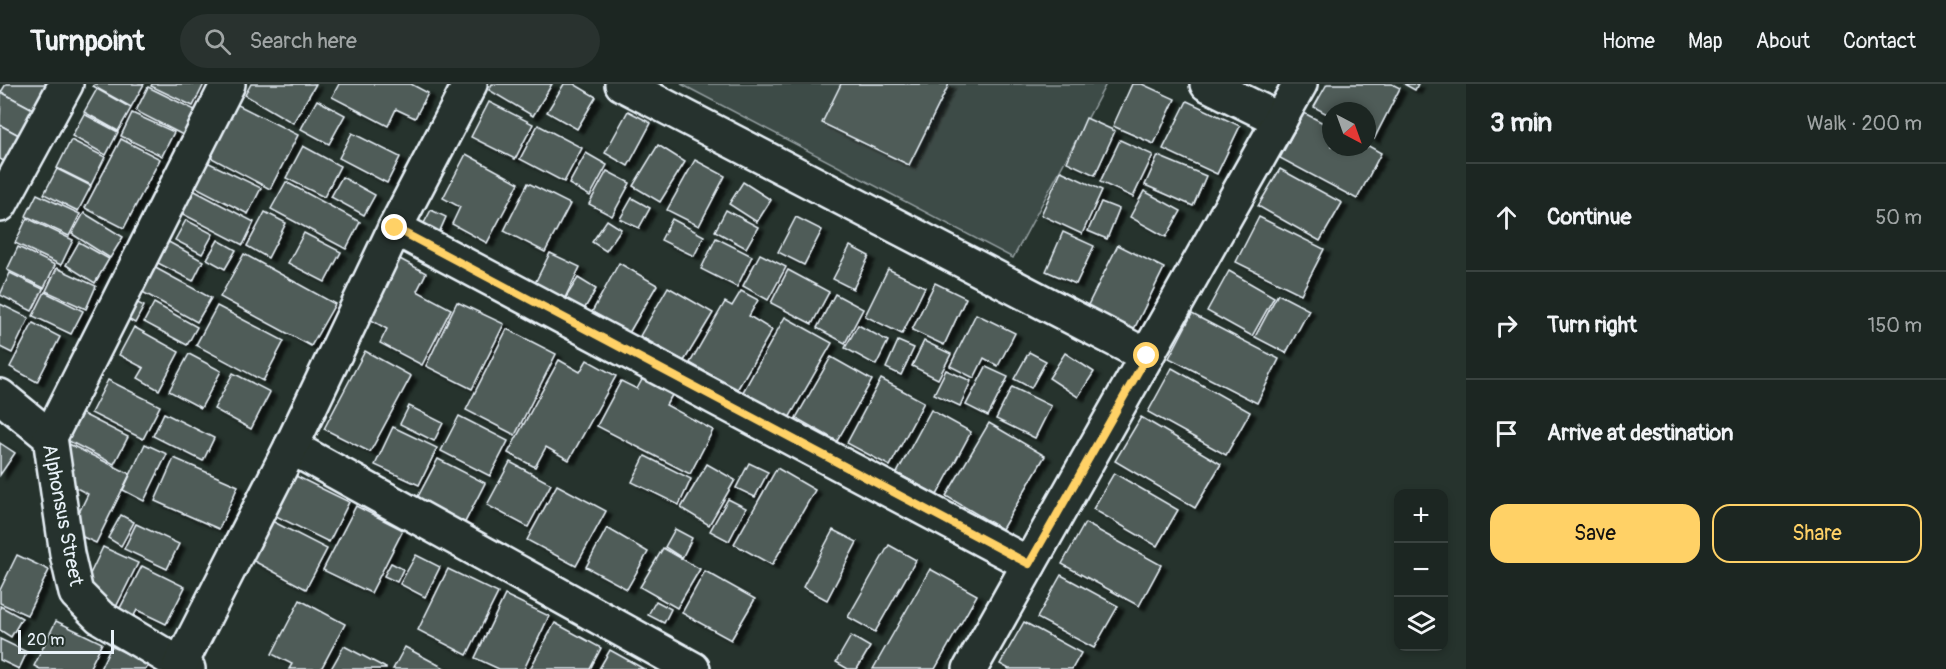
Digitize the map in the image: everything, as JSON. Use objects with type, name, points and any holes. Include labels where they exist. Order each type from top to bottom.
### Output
[{"type":"street","points":[[0,205],[66,84]]},
{"type":"street","points":[[50,437],[228,84]]},
{"type":"street","points":[[184,667],[395,228],[470,84]]},
{"type":"street","points":[[622,84],[1147,356]]},
{"type":"street","points":[[1207,84],[1280,120]]},
{"type":"street","points":[[970,669],[1300,84]]},
{"type":"street","points":[[395,228],[1029,564]]},
{"type":"street","name":"Alphonsus Street","points":[[0,396],[50,437],[67,554],[76,593],[100,617],[184,667]]},
{"type":"street","points":[[291,447],[693,669]]},
{"type":"shaded area","points":[[681,84],[1106,84],[1013,258]]},
{"type":"building","points":[[6,84],[51,84],[44,115],[1,92]]},
{"type":"building","points":[[95,84],[144,84],[131,107],[93,86]]},
{"type":"building","points":[[152,84],[204,84],[193,106],[151,86]]},
{"type":"building","points":[[251,84],[316,84],[293,123],[245,95]]},
{"type":"building","points":[[339,84],[411,84],[428,93],[415,118],[396,109],[388,126],[332,97]]},
{"type":"building","points":[[492,84],[552,84],[533,116],[489,90]]},
{"type":"building","points":[[564,84],[574,84],[596,97],[577,129],[547,112]]},
{"type":"building","points":[[841,84],[949,84],[909,165],[822,123]]},
{"type":"building","points":[[1132,84],[1142,84],[1175,99],[1154,144],[1113,126]]},
{"type":"building","points":[[1327,84],[1392,84],[1400,88],[1376,135],[1376,102],[1322,102],[1322,111],[1314,107]]},
{"type":"building","points":[[1404,84],[1418,84],[1415,90]]},
{"type":"building","points":[[148,87],[197,111],[185,136],[136,111]]},
{"type":"building","points":[[97,89],[131,108],[118,131],[84,112]]},
{"type":"building","points":[[1,92],[44,115],[30,141],[0,125]]},
{"type":"building","points":[[317,100],[345,115],[329,144],[301,129]]},
{"type":"building","points":[[1187,101],[1240,126],[1217,174],[1163,149]]},
{"type":"building","points":[[489,102],[533,124],[515,159],[471,137]]},
{"type":"building","points":[[236,104],[298,135],[270,189],[208,156]]},
{"type":"building","points":[[628,111],[651,123],[628,166],[605,153]]},
{"type":"building","points":[[132,113],[174,132],[162,156],[121,136]]},
{"type":"building","points":[[1304,113],[1322,122],[1322,156],[1376,156],[1376,150],[1381,153],[1357,199],[1280,158]]},
{"type":"building","points":[[84,114],[118,132],[106,155],[72,136]]},
{"type":"building","points":[[1086,118],[1115,131],[1095,175],[1067,162]]},
{"type":"building","points":[[0,125],[30,141],[16,168],[0,159]]},
{"type":"building","points":[[538,125],[582,148],[564,182],[520,159]]},
{"type":"building","points":[[352,133],[400,157],[387,183],[339,158]]},
{"type":"building","points":[[121,139],[160,159],[124,228],[85,208]]},
{"type":"building","points":[[71,140],[105,157],[91,185],[57,168]]},
{"type":"building","points":[[1120,140],[1153,155],[1133,197],[1100,182]]},
{"type":"building","points":[[658,145],[685,162],[660,202],[633,186]]},
{"type":"building","points":[[303,146],[340,166],[324,197],[286,178]]},
{"type":"building","points":[[586,153],[607,165],[590,196],[569,184]]},
{"type":"building","points":[[466,154],[519,183],[487,243],[452,224],[460,207],[443,198]]},
{"type":"building","points":[[1158,156],[1206,176],[1193,206],[1145,185]]},
{"type":"building","points":[[695,160],[725,176],[699,226],[667,210]]},
{"type":"building","points":[[205,161],[261,188],[248,214],[192,185]]},
{"type":"building","points":[[57,169],[91,186],[78,211],[44,194]]},
{"type":"building","points":[[1280,169],[1342,203],[1320,241],[1258,206]]},
{"type":"building","points":[[607,171],[630,183],[612,216],[589,204]]},
{"type":"building","points":[[1061,171],[1102,190],[1082,234],[1041,215]]},
{"type":"building","points":[[342,177],[375,195],[364,215],[331,197]]},
{"type":"building","points":[[286,182],[360,222],[346,249],[271,209]]},
{"type":"building","points":[[743,182],[771,200],[757,222],[729,204]]},
{"type":"building","points":[[528,183],[570,204],[545,252],[504,231]]},
{"type":"building","points":[[189,188],[254,222],[243,245],[177,211]]},
{"type":"building","points":[[1144,191],[1181,211],[1166,237],[1130,217]]},
{"type":"building","points":[[37,194],[80,214],[69,236],[26,216]]},
{"type":"building","points":[[632,198],[650,208],[639,228],[620,219]]},
{"type":"building","points":[[1101,202],[1119,209],[1107,239],[1088,231]]},
{"type":"building","points":[[431,210],[446,217],[438,235],[422,227]]},
{"type":"building","points":[[726,210],[758,227],[746,248],[715,231]]},
{"type":"building","points":[[265,212],[286,223],[268,258],[247,246]]},
{"type":"building","points":[[84,213],[123,237],[110,258],[72,234]]},
{"type":"building","points":[[796,217],[822,230],[804,265],[778,252]]},
{"type":"building","points":[[1259,217],[1324,249],[1301,294],[1236,262]]},
{"type":"building","points":[[27,218],[73,240],[61,265],[15,243]]},
{"type":"building","points":[[672,219],[704,236],[694,256],[661,240]]},
{"type":"building","points":[[186,220],[213,234],[202,254],[175,240]]},
{"type":"building","points":[[607,220],[621,229],[606,251],[592,242]]},
{"type":"building","points":[[1063,232],[1094,246],[1076,284],[1046,271]]},
{"type":"building","points":[[304,233],[341,252],[325,282],[288,263]]},
{"type":"building","points":[[716,238],[752,256],[737,287],[701,269]]},
{"type":"building","points":[[165,240],[203,261],[193,281],[154,261]]},
{"type":"building","points":[[218,240],[236,250],[225,269],[207,259]]},
{"type":"building","points":[[79,242],[109,259],[95,283],[66,265]]},
{"type":"building","points":[[1118,245],[1164,268],[1132,333],[1085,311]]},
{"type":"building","points":[[850,246],[869,256],[853,289],[833,279]]},
{"type":"building","points":[[18,247],[55,265],[44,288],[7,270]]},
{"type":"building","points":[[550,253],[580,267],[559,310],[529,295]]},
{"type":"building","points":[[244,254],[335,304],[311,346],[220,297]]},
{"type":"building","points":[[760,254],[786,267],[768,300],[743,286]]},
{"type":"building","points":[[398,258],[426,273],[417,291],[451,309],[422,365],[380,343],[387,329],[366,317]]},
{"type":"building","points":[[619,263],[657,285],[629,333],[592,312]]},
{"type":"building","points":[[150,265],[211,298],[197,322],[137,289]]},
{"type":"building","points":[[57,268],[96,286],[86,309],[46,291]]},
{"type":"building","points":[[888,269],[925,287],[902,334],[865,316]]},
{"type":"building","points":[[788,270],[829,292],[812,324],[771,303]]},
{"type":"building","points":[[1229,271],[1274,297],[1252,336],[1207,311]]},
{"type":"building","points":[[10,273],[43,289],[32,311],[0,295]]},
{"type":"building","points":[[578,278],[596,289],[582,313],[563,302]]},
{"type":"building","points":[[935,283],[966,298],[944,345],[912,330]]},
{"type":"building","points":[[668,287],[713,313],[684,361],[640,336]]},
{"type":"building","points":[[741,291],[758,300],[749,316],[772,330],[737,390],[690,363],[725,302],[732,306]]},
{"type":"building","points":[[45,292],[83,311],[71,334],[33,316]]},
{"type":"building","points":[[835,294],[863,309],[845,343],[817,328]]},
{"type":"building","points":[[1278,294],[1309,310],[1286,353],[1255,337]]},
{"type":"building","points":[[125,297],[144,306],[135,323],[117,313]]},
{"type":"building","points":[[457,302],[504,324],[472,389],[426,366]]},
{"type":"building","points":[[154,303],[197,327],[187,345],[144,322]]},
{"type":"building","points":[[0,304],[29,318],[12,353],[0,347]]},
{"type":"building","points":[[217,306],[284,341],[263,381],[196,345]]},
{"type":"building","points":[[976,314],[1015,333],[998,366],[984,358],[974,378],[950,366]]},
{"type":"building","points":[[1192,314],[1279,359],[1257,403],[1169,358]]},
{"type":"building","points":[[785,317],[832,343],[789,418],[743,392]]},
{"type":"building","points":[[33,323],[60,337],[37,382],[10,367]]},
{"type":"building","points":[[858,325],[888,341],[876,365],[845,348]]},
{"type":"building","points":[[134,327],[179,352],[159,390],[138,378],[144,368],[119,355]]},
{"type":"building","points":[[507,329],[556,354],[515,435],[466,410]]},
{"type":"building","points":[[898,341],[914,348],[901,375],[886,368]]},
{"type":"building","points":[[924,341],[951,354],[938,379],[912,366]]},
{"type":"building","points":[[365,351],[411,376],[370,452],[324,429]]},
{"type":"building","points":[[1029,352],[1046,361],[1031,388],[1014,379]]},
{"type":"building","points":[[1065,353],[1094,372],[1078,397],[1049,378]]},
{"type":"building","points":[[189,354],[221,371],[201,408],[169,391]]},
{"type":"building","points":[[831,357],[872,380],[837,441],[796,418]]},
{"type":"building","points":[[559,360],[580,372],[587,360],[616,376],[569,460],[546,447],[535,467],[508,453]]},
{"type":"building","points":[[986,367],[1008,377],[988,416],[966,405]]},
{"type":"building","points":[[1172,368],[1250,412],[1226,455],[1148,412]]},
{"type":"building","points":[[946,370],[971,381],[960,406],[934,394]]},
{"type":"building","points":[[233,373],[270,392],[251,429],[214,409]]},
{"type":"building","points":[[644,376],[674,392],[666,405],[713,430],[690,474],[597,426],[621,381],[637,389]]},
{"type":"building","points":[[881,379],[924,402],[890,466],[847,443]]},
{"type":"building","points":[[108,380],[160,406],[143,439],[91,413]]},
{"type":"building","points":[[1012,387],[1051,406],[1035,438],[996,419]]},
{"type":"building","points":[[409,406],[443,423],[434,441],[400,424]]},
{"type":"building","points":[[931,410],[971,432],[937,495],[897,473]]},
{"type":"building","points":[[79,412],[128,437],[114,464],[65,439]]},
{"type":"building","points":[[164,413],[214,438],[203,461],[153,436]]},
{"type":"building","points":[[459,416],[508,441],[490,476],[441,451]]},
{"type":"building","points":[[1141,417],[1221,464],[1195,508],[1115,461]]},
{"type":"building","points":[[989,423],[1045,456],[1002,529],[946,496]]},
{"type":"building","points":[[393,427],[437,448],[419,485],[375,465]]},
{"type":"building","points":[[0,443],[15,453],[0,475]]},
{"type":"building","points":[[67,443],[130,474],[96,543],[70,531],[88,494],[67,483],[74,469],[58,462]]},
{"type":"building","points":[[145,444],[167,454],[144,501],[123,490]]},
{"type":"building","points":[[645,456],[691,479],[679,505],[632,482]]},
{"type":"building","points":[[174,458],[238,486],[219,529],[155,501]]},
{"type":"building","points":[[438,459],[485,483],[461,530],[413,506]]},
{"type":"building","points":[[510,462],[551,484],[528,527],[487,505]]},
{"type":"building","points":[[749,463],[768,472],[755,497],[736,488]]},
{"type":"building","points":[[707,464],[735,480],[709,525],[681,508]]},
{"type":"building","points":[[777,468],[815,490],[772,565],[734,544]]},
{"type":"building","points":[[1114,473],[1178,510],[1157,546],[1093,509]]},
{"type":"building","points":[[296,476],[349,502],[329,542],[276,516]]},
{"type":"building","points":[[557,485],[606,511],[576,566],[527,540]]},
{"type":"building","points":[[728,499],[746,508],[729,541],[710,531]]},
{"type":"building","points":[[356,506],[403,530],[371,593],[323,570]]},
{"type":"building","points":[[121,515],[134,522],[121,546],[108,538]]},
{"type":"building","points":[[270,520],[327,549],[306,589],[250,559]]},
{"type":"building","points":[[1085,523],[1161,565],[1139,606],[1062,564]]},
{"type":"building","points":[[136,524],[179,544],[167,569],[124,549]]},
{"type":"building","points":[[607,528],[648,552],[627,589],[586,567]]},
{"type":"building","points":[[675,529],[692,538],[682,558],[665,547]]},
{"type":"building","points":[[833,530],[857,542],[827,600],[803,587]]},
{"type":"building","points":[[889,545],[916,560],[875,632],[848,617]]},
{"type":"building","points":[[103,547],[138,563],[114,611],[80,595]]},
{"type":"building","points":[[663,548],[700,569],[677,608],[640,587]]},
{"type":"building","points":[[17,555],[49,570],[27,615],[0,603],[0,590]]},
{"type":"building","points":[[416,555],[440,567],[425,597],[400,584]]},
{"type":"building","points":[[391,563],[403,569],[397,582],[384,576]]},
{"type":"building","points":[[142,566],[185,587],[166,624],[137,610],[131,621],[117,614]]},
{"type":"building","points":[[448,569],[498,593],[467,655],[418,630]]},
{"type":"building","points":[[930,569],[977,595],[935,669],[873,669]]},
{"type":"building","points":[[705,571],[755,599],[731,640],[682,613]]},
{"type":"building","points":[[1061,575],[1118,606],[1094,648],[1037,618]]},
{"type":"building","points":[[505,595],[549,616],[524,669],[499,669],[475,658]]},
{"type":"building","points":[[300,600],[345,624],[321,669],[289,669],[292,664],[272,654]]},
{"type":"building","points":[[656,601],[671,609],[664,623],[648,615]]},
{"type":"building","points":[[0,606],[22,618],[11,637],[0,630]]},
{"type":"building","points":[[56,621],[102,643],[89,669],[40,669],[34,666]]},
{"type":"building","points":[[1024,622],[1081,653],[1072,669],[1009,669],[1000,664]]},
{"type":"building","points":[[555,623],[601,648],[590,669],[530,669]]},
{"type":"building","points":[[851,636],[870,647],[857,669],[848,669],[836,662]]},
{"type":"building","points":[[0,639],[27,652],[19,669],[0,660]]},
{"type":"building","points":[[111,646],[149,664],[146,669],[100,669]]},
{"type":"building","points":[[344,646],[386,668],[386,669],[331,669]]},
{"type":"building","points":[[405,647],[446,669],[393,669]]},
{"type":"building","points":[[610,650],[644,669],[599,669]]},
{"type":"route","points":[[395,228],[1029,564],[1147,356]]}]
